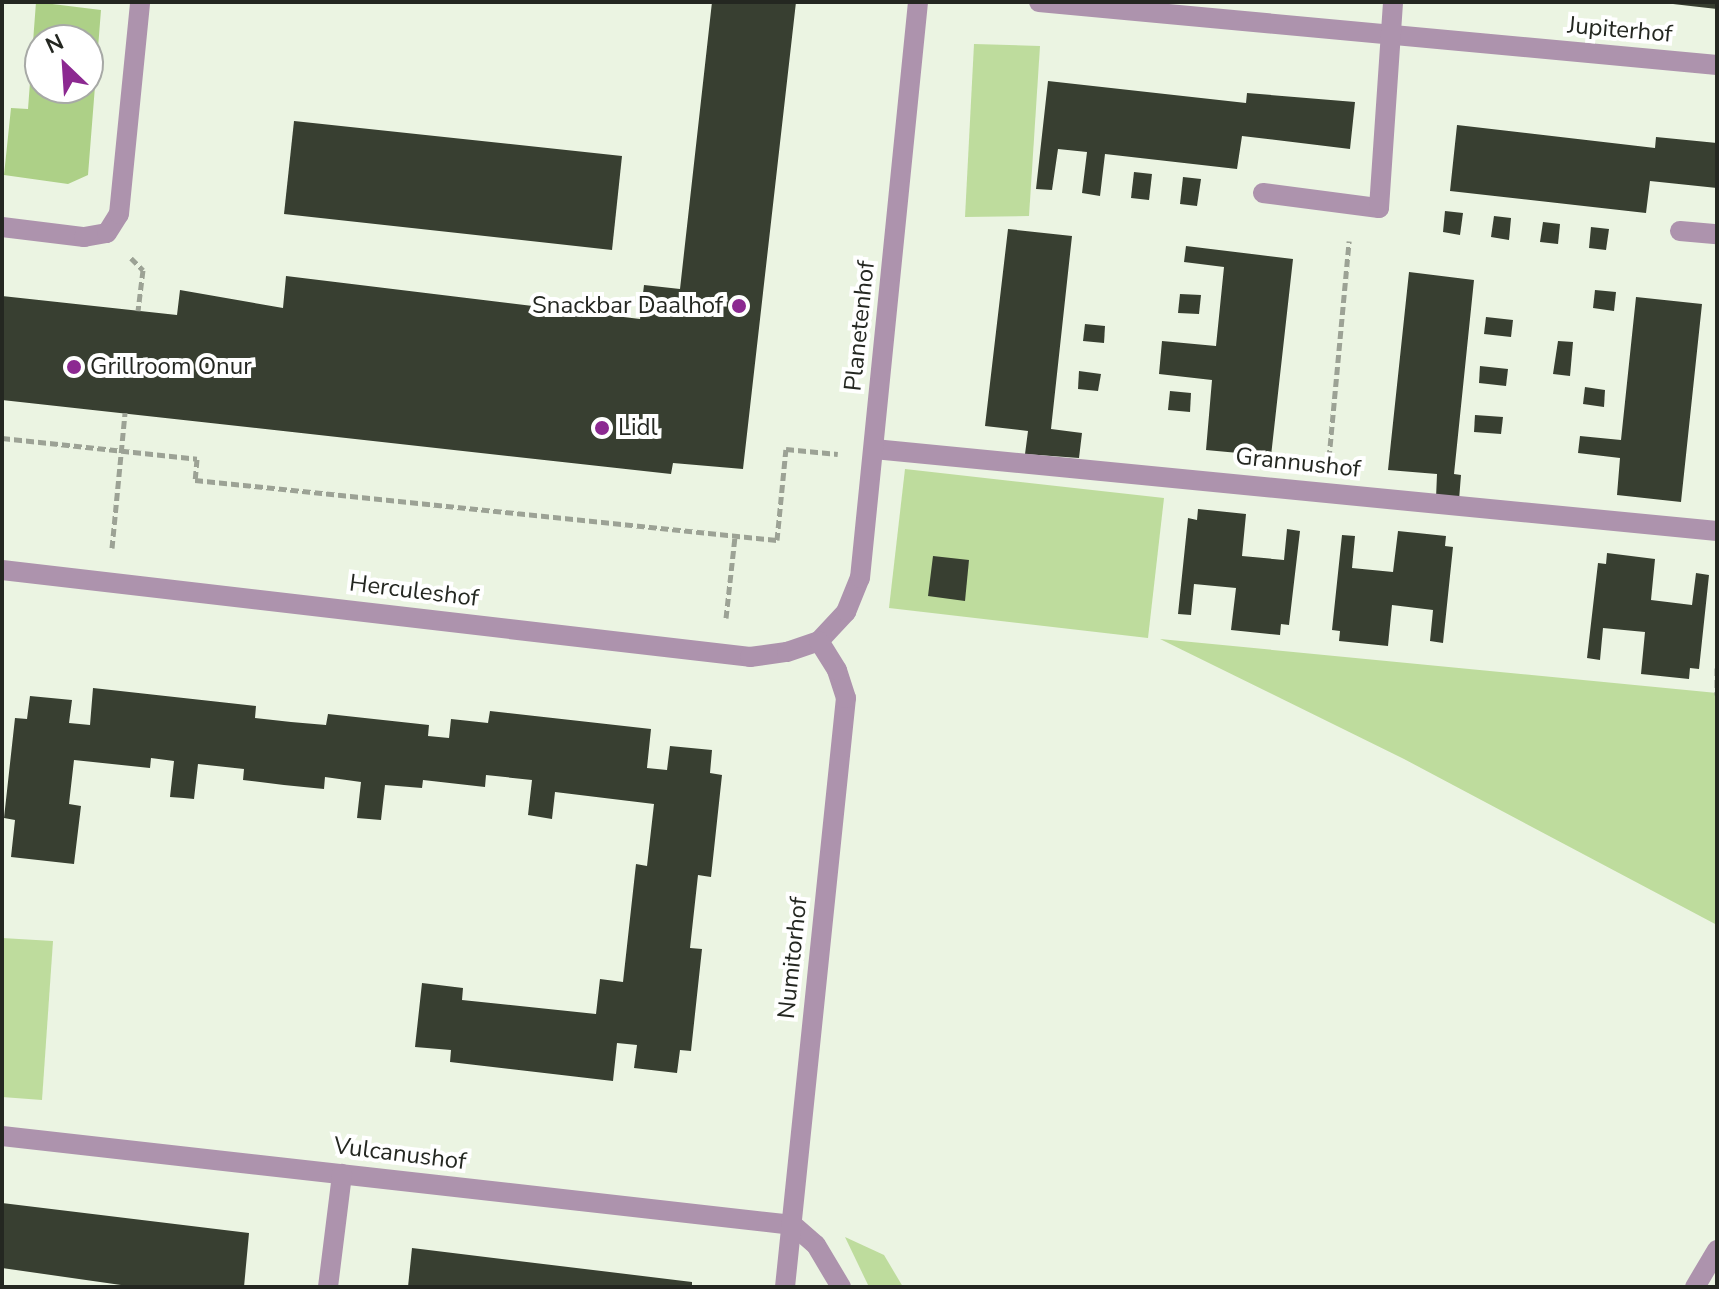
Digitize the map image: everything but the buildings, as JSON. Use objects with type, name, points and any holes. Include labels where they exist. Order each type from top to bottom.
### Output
[{"type":"street","points":[[2,227],[84,237],[107,233],[119,214],[140,2]]},
{"type":"street","name":"Planetenhof","points":[[819,641],[856,596],[918,2]]},
{"type":"street","name":"Jupiterhof","points":[[1039,2],[1717,65]]},
{"type":"street","points":[[1263,193],[1379,208],[1393,2]]},
{"type":"street","points":[[1680,231],[1717,234]]},
{"type":"street","name":"Grannushof","points":[[873,453],[1325,492],[1717,531]]},
{"type":"street","name":"Herculeshof","points":[[2,570],[723,653],[770,656],[819,641]]},
{"type":"street","name":"Numitorhof","points":[[785,1287],[846,698],[837,670],[819,641]]},
{"type":"street","name":"Vulcanushof","points":[[2,1136],[793,1225]]},
{"type":"street","points":[[328,1287],[342,1174]]},
{"type":"street","points":[[793,1225],[816,1245],[841,1287]]},
{"type":"street","points":[[1695,1287],[1717,1250]]},
{"type":"path","points":[[1325,492],[1352,204]]},
{"type":"path","points":[[107,233],[143,270],[138,311]]},
{"type":"path","points":[[115,517],[125,413]]},
{"type":"path","points":[[2,438],[197,459],[195,480],[777,540],[786,449],[873,453]]},
{"type":"path","points":[[723,653],[735,536]]},
{"type":"path","points":[[1717,668],[1717,695]]},
{"type":"green space","points":[[36,2],[101,10],[100,24],[34,24]]},
{"type":"green space","points":[[974,44],[1040,46],[1029,216],[965,217]]},
{"type":"green space","points":[[28,104],[94,104],[88,175],[68,184],[4,175],[11,108],[28,109]]},
{"type":"green space","points":[[905,469],[1164,498],[1148,638],[889,608]]},
{"type":"green space","points":[[1160,639],[1717,693],[1717,925],[1404,759]]},
{"type":"green space","points":[[2,938],[53,941],[42,1100],[2,1097]]},
{"type":"green space","points":[[845,1237],[884,1255],[903,1287],[869,1287]]},
{"type":"place","name":"Snackbar Daalhof","points":[[739,306]]},
{"type":"place","name":"Grillroom Onur","points":[[74,367]]},
{"type":"place","name":"Lidl","points":[[602,428]]}]
